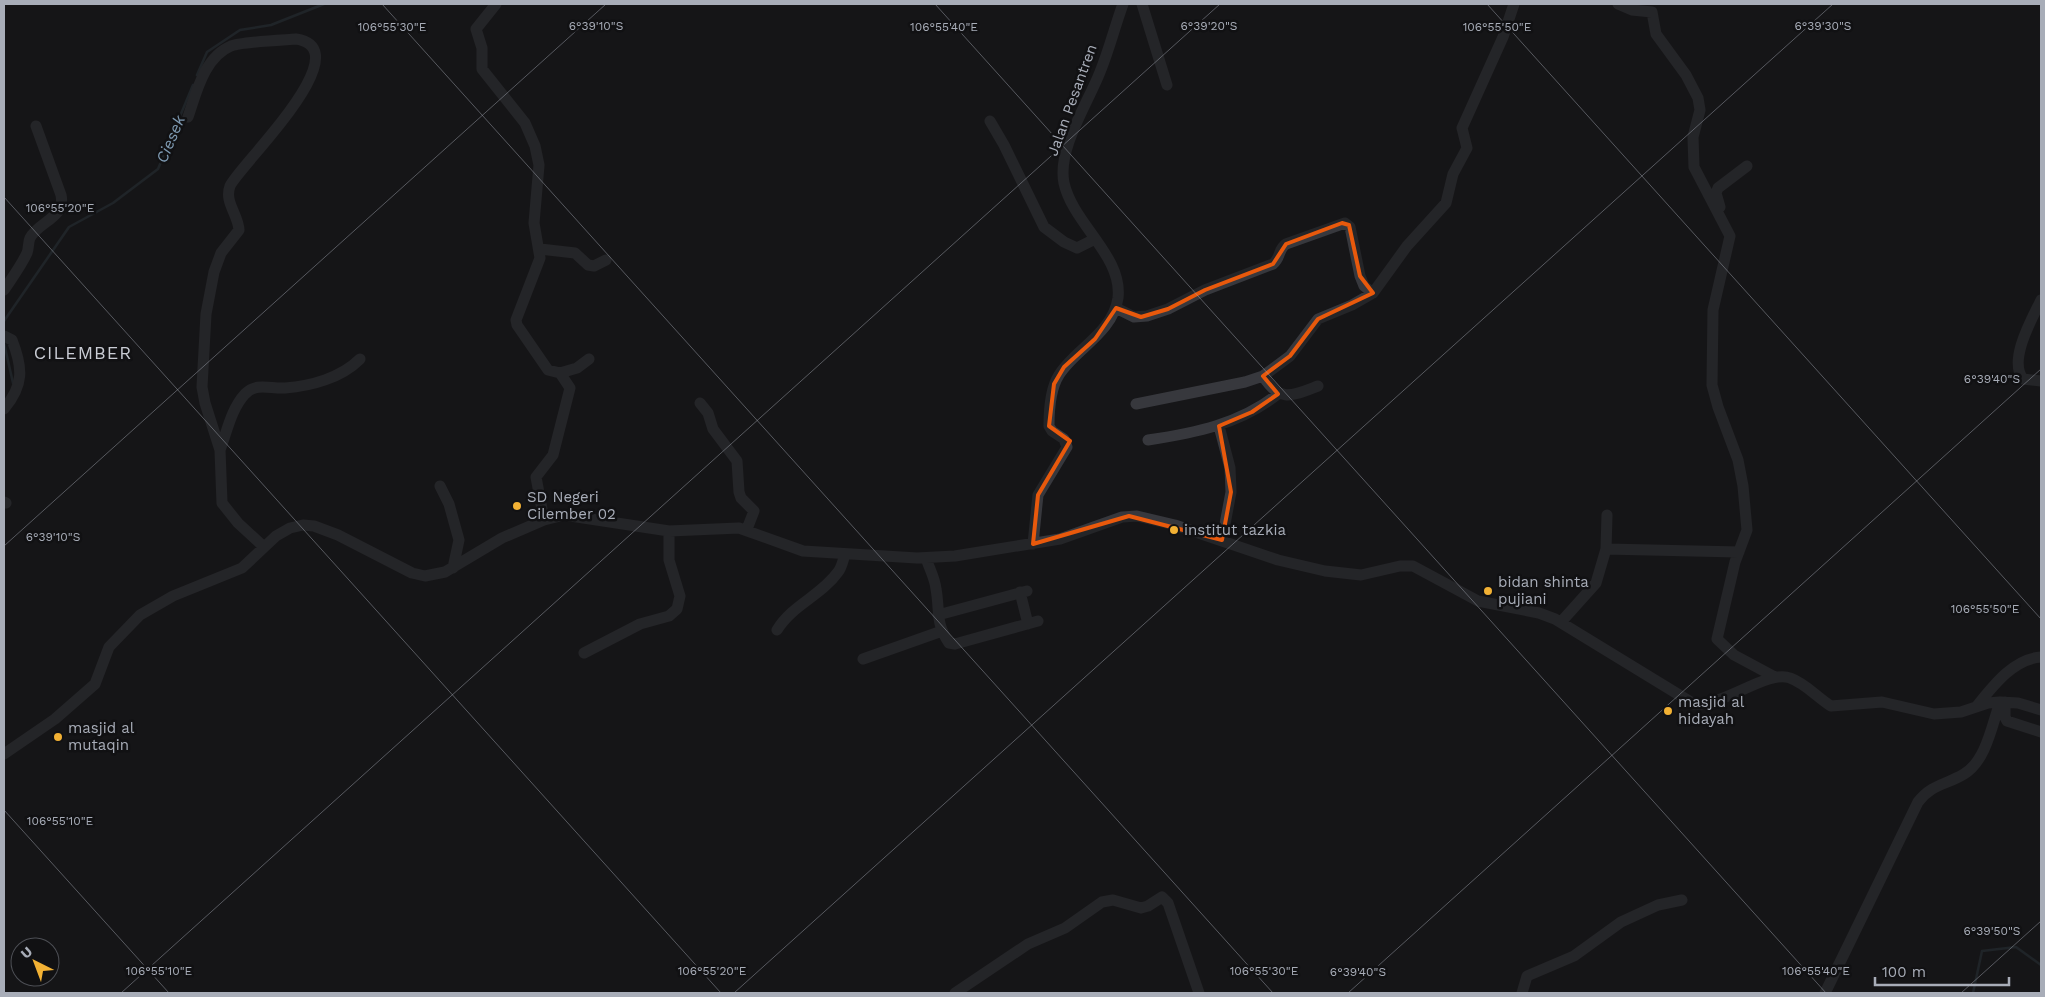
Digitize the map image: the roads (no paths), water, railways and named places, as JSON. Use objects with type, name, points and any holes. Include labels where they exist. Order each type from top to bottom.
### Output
[{"type":"street","points":[[496,4],[477,28],[476,35],[482,48],[482,69],[525,123],[535,146],[539,165],[534,223],[540,249],[540,258],[534,278],[519,312],[517,325],[548,370],[560,373],[577,368],[589,359]]},
{"type":"street","name":"Jalan Pesantren","points":[[1116,308],[1118,291],[1116,276],[1107,256],[1072,204],[1064,184],[1063,165],[1079,118],[1101,70],[1123,4]]},
{"type":"street","points":[[1142,4],[1167,85]]},
{"type":"street","points":[[1136,404],[1245,382],[1263,376],[1290,356],[1318,319],[1352,305],[1373,293],[1407,246],[1446,203],[1453,174],[1468,148],[1462,128],[1506,31],[1514,4]]},
{"type":"street","points":[[1618,4],[1632,10],[1654,8],[1656,34],[1686,75],[1698,98],[1700,110],[1693,137],[1694,167],[1730,236],[1713,310],[1712,385],[1718,407],[1738,460],[1743,486],[1747,530],[1739,552],[1717,639],[1734,655],[1775,677]]},
{"type":"street","points":[[188,117],[205,72],[217,56],[231,46],[296,39],[302,41],[313,51],[315,64],[304,88],[280,126],[239,172],[229,190],[229,201],[239,230],[218,261],[206,314],[203,337],[203,395],[220,450]]},
{"type":"street","points":[[990,121],[1047,231],[1077,248],[1094,239]]},
{"type":"street","points":[[4,290],[21,264],[31,237],[58,212],[61,204],[61,195],[36,126]]},
{"type":"street","points":[[1719,213],[1720,206],[1716,194],[1718,188],[1747,166]]},
{"type":"street","points":[[1033,544],[1038,495],[1067,447],[1064,439],[1052,431],[1049,426],[1054,384],[1064,367],[1095,339],[1116,308],[1129,315],[1141,317],[1168,308],[1205,290],[1268,267],[1278,260],[1281,247],[1286,244],[1344,223],[1348,224],[1351,228],[1362,281],[1373,293]]},
{"type":"street","points":[[540,249],[575,253],[588,265],[594,266],[606,260]]},
{"type":"street","points":[[2041,300],[2022,342],[2018,372],[2023,379],[2041,381]]},
{"type":"street","points":[[4,336],[12,340],[21,370],[17,391],[4,409]]},
{"type":"street","points":[[264,547],[238,524],[222,503],[219,470],[220,450],[236,406],[249,391],[262,386],[285,388],[318,381],[342,372],[360,359]]},
{"type":"street","points":[[544,520],[536,480],[539,472],[552,455],[569,394],[569,386],[560,373]]},
{"type":"street","points":[[1263,376],[1278,394]]},
{"type":"street","points":[[1148,440],[1219,426],[1252,412],[1278,394],[1290,395],[1318,386]]},
{"type":"street","points":[[700,403],[708,413],[713,429],[737,461],[741,498],[754,511],[746,529]]},
{"type":"street","points":[[1219,426],[1230,468],[1231,492],[1222,540]]},
{"type":"street","points":[[440,486],[449,504],[459,540],[453,568]]},
{"type":"street","points":[[4,754],[55,719],[95,684],[109,647],[140,615],[173,596],[240,569],[286,529],[306,525],[355,543],[417,574],[434,575],[453,568],[495,542],[544,520],[574,515],[669,531],[746,529],[798,550],[926,558],[955,556],[1033,544],[1078,534],[1129,516],[1168,523],[1278,560],[1339,573],[1366,575],[1396,566],[1413,566],[1478,601],[1539,613],[1561,622],[1694,704],[1703,704],[1731,695],[1775,677],[1790,677],[1832,706],[1882,702],[1934,714],[1961,712],[2002,702],[2041,710]]},
{"type":"street","points":[[1561,622],[1596,583],[1606,549],[1608,515]]},
{"type":"street","points":[[584,652],[640,624],[670,616],[677,609],[680,596],[669,560],[669,531]]},
{"type":"street","points":[[1606,549],[1739,552]]},
{"type":"street","points":[[777,630],[796,607],[832,580],[842,566],[846,554]]},
{"type":"street","points":[[926,558],[936,586],[936,603],[938,615],[942,631],[949,643],[955,644],[1033,622],[1023,592],[938,615]]},
{"type":"street","points":[[864,660],[942,631]]},
{"type":"street","points":[[1976,707],[1993,686],[2013,668],[2025,660],[2041,657]]},
{"type":"street","points":[[2002,702],[2005,717],[2008,721],[2041,732]]},
{"type":"street","points":[[1825,993],[1918,802],[1932,788],[1963,774],[1976,763],[2002,702]]},
{"type":"street","points":[[955,993],[1028,944],[1065,928],[1102,902],[1113,900],[1141,908],[1162,897],[1168,902],[1199,993]]},
{"type":"street","points":[[1522,993],[1527,976],[1574,956],[1621,922],[1658,905],[1682,900]]},
{"type":"waterway","name":"Ciesek","points":[[197,75],[207,52],[240,30],[271,25],[324,4]]},
{"type":"waterway","name":"Ciesek","points":[[4,321],[69,227],[113,203],[158,169],[193,85]]},
{"type":"waterway","name":"Ciesek","points":[[4,343],[13,383]]},
{"type":"waterway","points":[[1973,993],[1982,951],[2016,947],[2041,965]]},
{"type":"place","name":"SD Negeri Cilember 02","points":[[517,506]]},
{"type":"place","name":"institut tazkia","points":[[1174,530]]},
{"type":"place","name":"bidan shinta pujiani","points":[[1488,591]]},
{"type":"place","name":"masjid al hidayah","points":[[1668,711]]},
{"type":"place","name":"masjid al mutaqin","points":[[58,737]]},
{"type":"district","name":"CILEMBER","points":[[83,353]]}]
